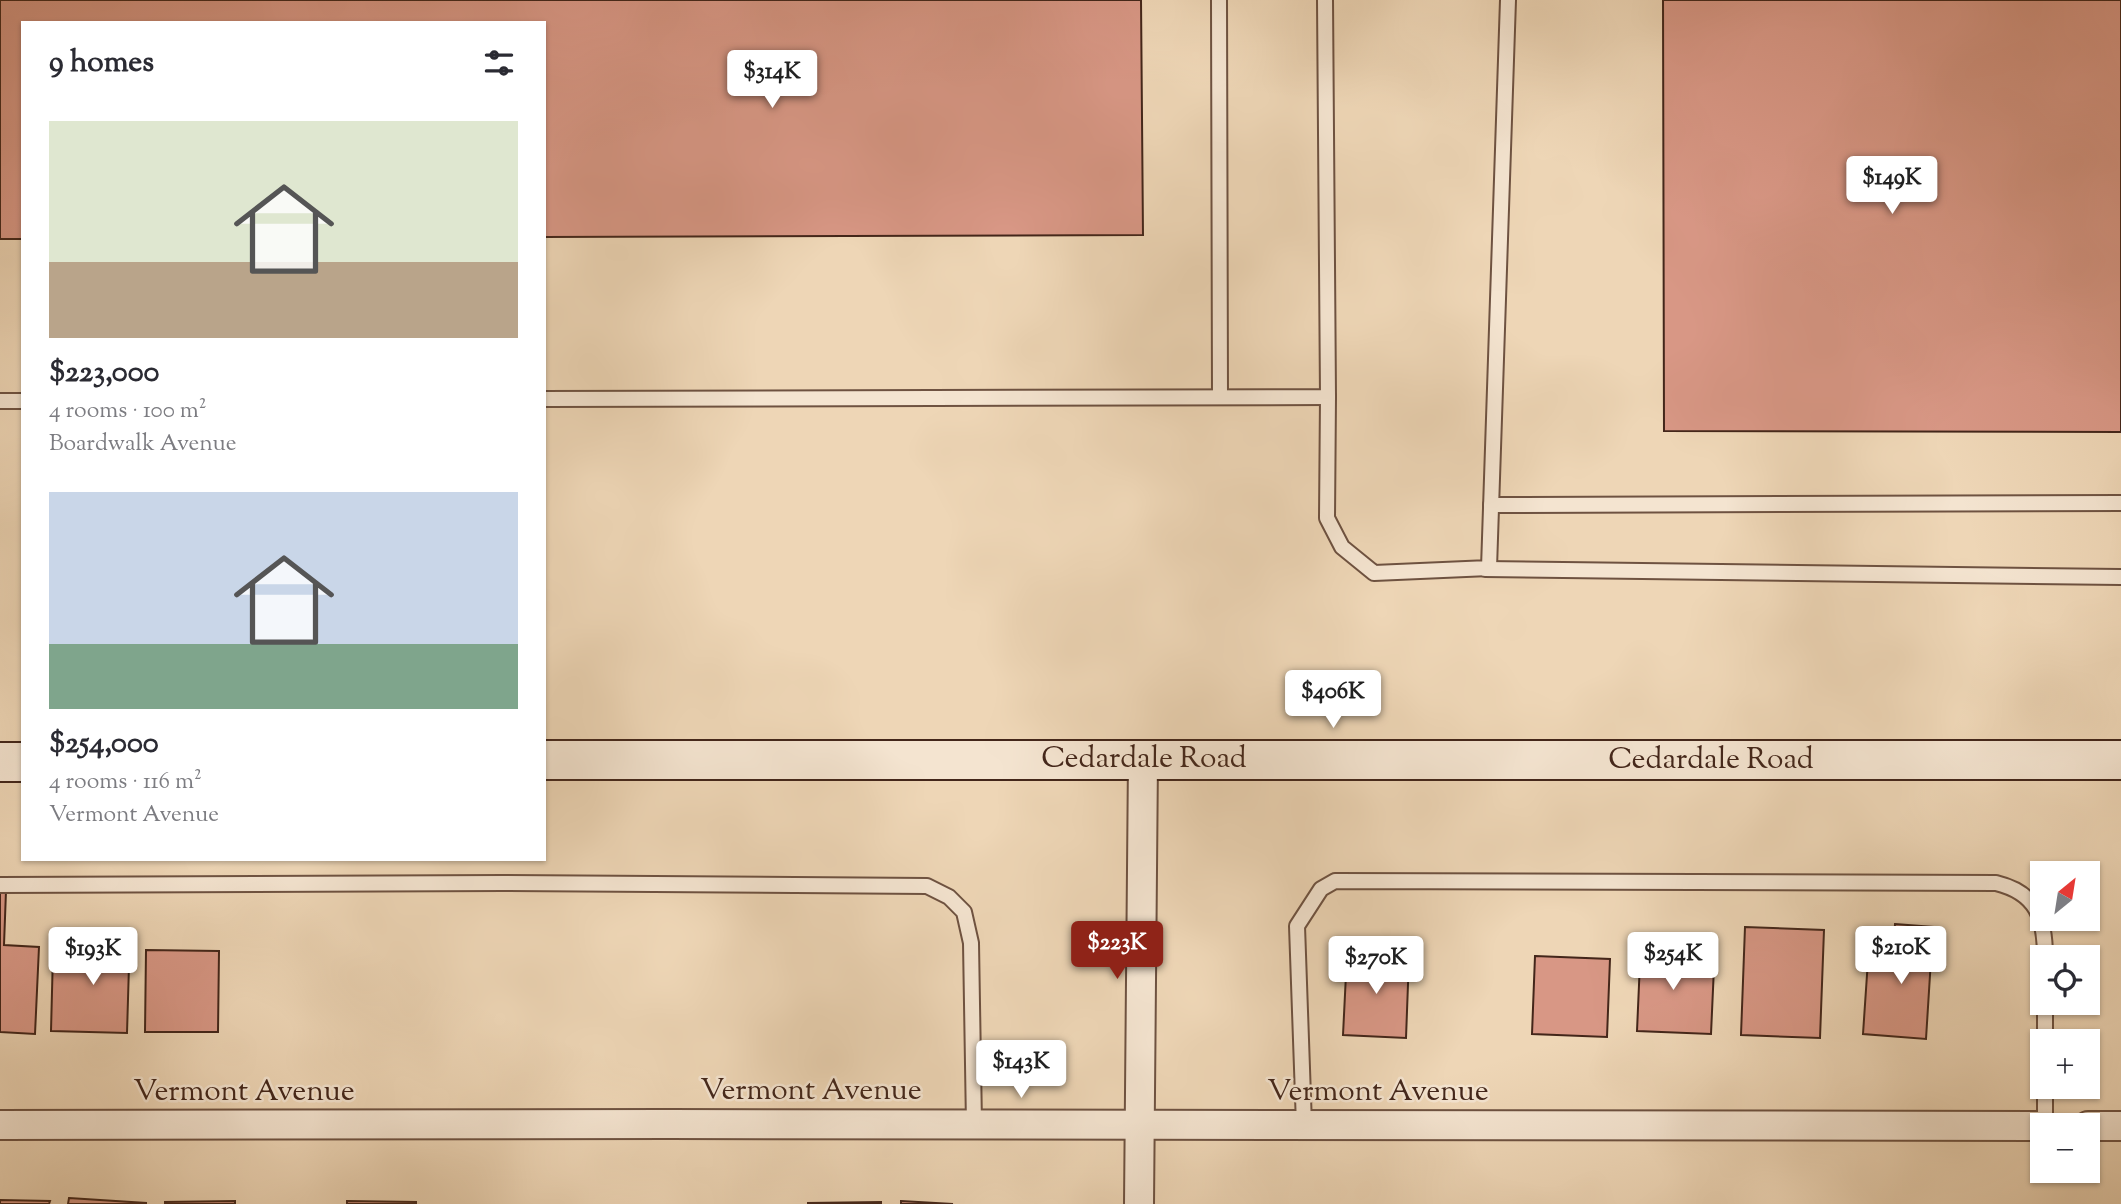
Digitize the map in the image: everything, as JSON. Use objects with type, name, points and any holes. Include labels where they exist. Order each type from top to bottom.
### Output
[{"type":"street","points":[[1139,1204],[1143,759]]},
{"type":"street","name":"Cedardale Road","points":[[546,760],[2121,760]]},
{"type":"street","points":[[0,762],[21,762]]},
{"type":"street","name":"Vermont Avenue","points":[[0,1125],[2030,1126]]},
{"type":"street","points":[[2100,1126],[2121,1126]]},
{"type":"lane","points":[[1219,0],[1220,397]]},
{"type":"lane","points":[[1325,0],[1327,517],[1342,547],[1374,573],[1485,569],[2121,577]]},
{"type":"lane","points":[[1485,569],[1489,568],[1508,0]]},
{"type":"lane","points":[[546,399],[1328,397]]},
{"type":"lane","points":[[0,401],[21,401]]},
{"type":"lane","points":[[1491,505],[2121,503]]},
{"type":"lane","points":[[1304,1125],[1297,926],[1321,889],[1335,881],[1996,883],[2011,887],[2028,898],[2039,912],[2045,932],[2045,945]]},
{"type":"lane","points":[[0,885],[927,886],[949,897],[964,912],[971,943],[974,1124]]},
{"type":"building","points":[[0,0],[1141,0],[1143,235],[546,237],[546,21],[21,21],[21,239],[0,239]]},
{"type":"building","points":[[1663,0],[2121,0],[2121,432],[1664,431]]},
{"type":"building","points":[[0,891],[6,891],[4,945],[39,947],[35,1034],[0,1032]]},
{"type":"building","points":[[1895,924],[1933,927],[1926,1039],[1863,1034],[1868,960],[1893,961]]},
{"type":"building","points":[[1745,927],[1824,930],[1820,1038],[1741,1035]]},
{"type":"building","points":[[95,931],[130,932],[127,1033],[51,1031],[53,953],[95,954]]},
{"type":"building","points":[[1641,939],[1674,940],[1673,965],[1714,967],[1711,1034],[1637,1031]]},
{"type":"building","points":[[146,950],[219,951],[218,1032],[145,1032]]},
{"type":"building","points":[[1347,954],[1409,957],[1406,1038],[1343,1035]]},
{"type":"building","points":[[1535,956],[1610,959],[1607,1037],[1532,1034]]},
{"type":"building","points":[[69,1198],[146,1203],[146,1204],[68,1204]]},
{"type":"building","points":[[0,1200],[50,1201],[49,1204],[0,1204]]},
{"type":"building","points":[[235,1201],[235,1204],[165,1204],[165,1202]]},
{"type":"building","points":[[347,1201],[416,1202],[416,1204],[347,1204]]},
{"type":"building","points":[[901,1201],[953,1204],[901,1204]]},
{"type":"building","points":[[808,1203],[881,1204],[808,1204]]}]
